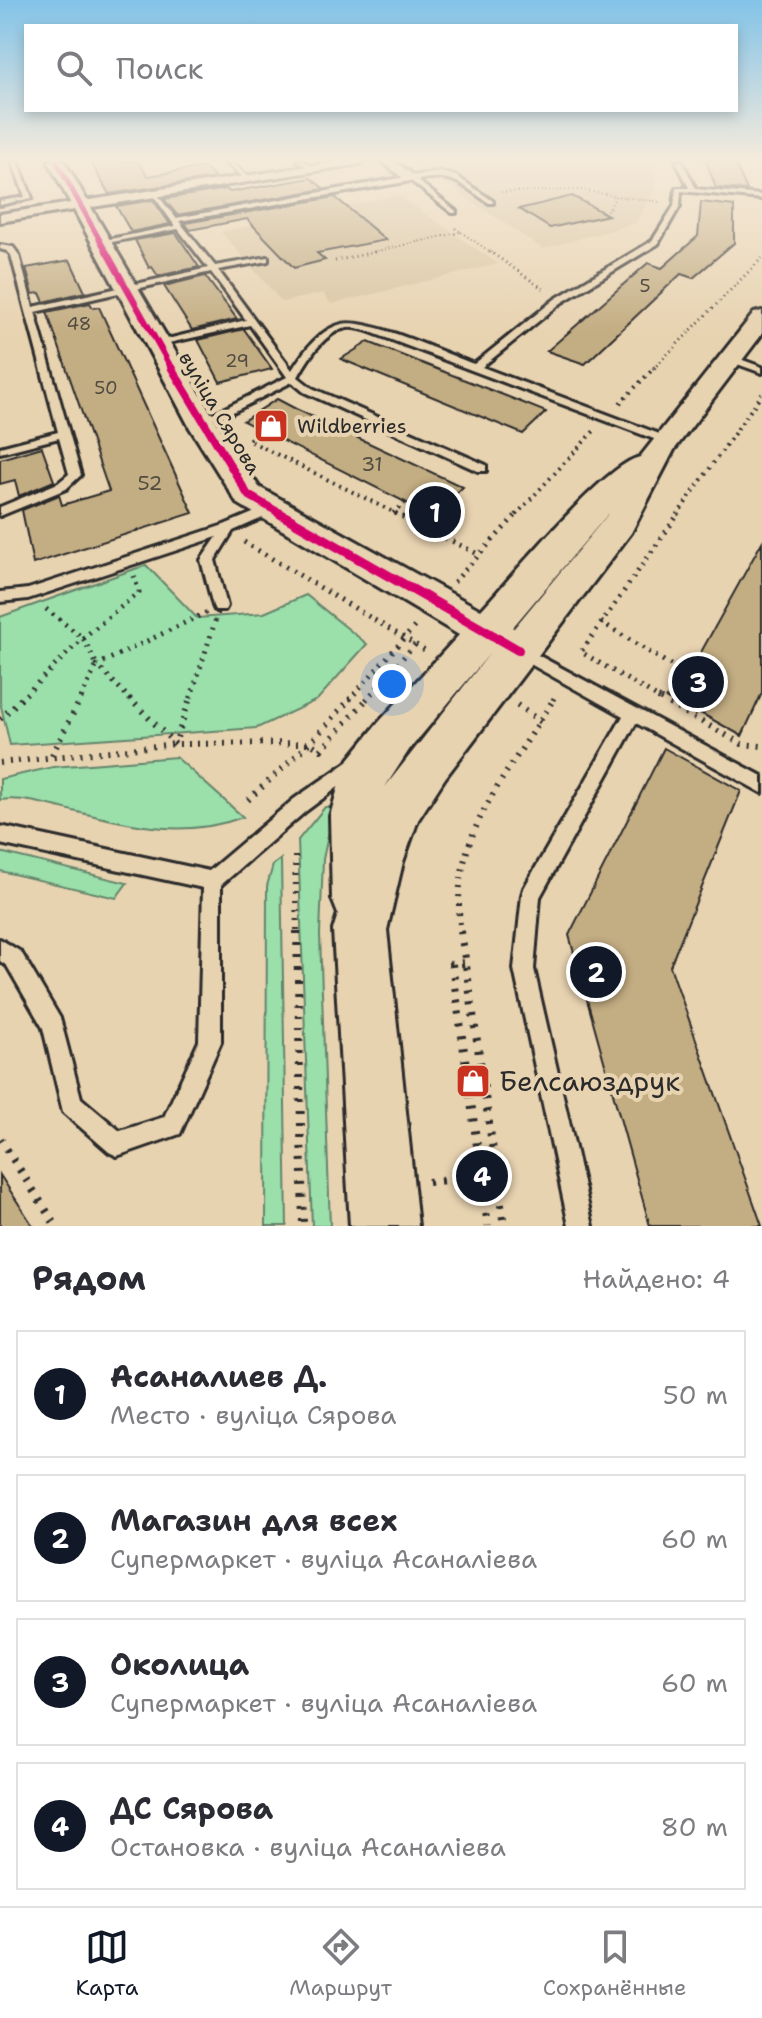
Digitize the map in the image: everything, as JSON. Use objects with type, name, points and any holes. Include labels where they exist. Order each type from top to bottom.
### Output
[{"type":"street","name":"вуліца Сярова","points":[[86,218],[200,419],[248,495],[502,642]]},
{"type":"street","points":[[360,930],[378,862],[398,808],[502,642],[595,507],[663,444],[762,318]]},
{"type":"street","points":[[382,1207],[354,816],[365,774],[394,736],[502,642]]},
{"type":"lane","points":[[173,218],[293,378],[308,390],[482,468]]},
{"type":"lane","points":[[100,243],[202,218]]},
{"type":"lane","points":[[475,368],[558,301],[655,242],[670,218]]},
{"type":"lane","points":[[0,247],[10,249],[15,255],[75,475],[62,486],[0,512]]},
{"type":"lane","points":[[30,310],[265,259]]},
{"type":"lane","points":[[158,344],[251,322]]},
{"type":"lane","points":[[200,419],[223,413],[293,378],[306,354],[343,326],[376,331],[663,444]]},
{"type":"lane","points":[[729,358],[762,370]]},
{"type":"lane","points":[[0,450],[63,434]]},
{"type":"lane","points":[[0,596],[28,594],[230,528],[272,509]]},
{"type":"lane","points":[[220,606],[208,560],[230,528]]},
{"type":"lane","points":[[502,642],[762,785]]},
{"type":"lane","points":[[581,1226],[524,969],[531,895],[633,713]]},
{"type":"lane","points":[[0,949],[14,959],[53,1025],[71,1104],[117,1144],[172,1126],[210,1042],[212,881],[300,805],[394,736]]},
{"type":"lane","points":[[0,835],[212,881]]},
{"type":"path","points":[[450,224],[539,284],[558,301]]},
{"type":"path","points":[[335,261],[461,232]]},
{"type":"path","points":[[762,394],[581,652],[742,744],[762,746]]},
{"type":"path","points":[[262,430],[248,440],[480,555],[445,592]]},
{"type":"path","points":[[393,513],[406,502]]},
{"type":"path","points":[[230,528],[247,545],[429,652]]},
{"type":"path","points":[[0,719],[83,638],[139,592],[128,560]]},
{"type":"path","points":[[28,594],[83,638],[97,665],[175,744]]},
{"type":"path","points":[[51,756],[97,665],[220,606]]},
{"type":"path","points":[[175,744],[220,606]]},
{"type":"path","points":[[248,800],[310,743],[422,619]]},
{"type":"path","points":[[601,622],[684,675],[666,702]]},
{"type":"path","points":[[0,763],[175,744],[310,743],[321,750],[415,644]]},
{"type":"path","points":[[504,1226],[458,909],[464,863],[480,812],[557,693]]},
{"type":"path","points":[[513,703],[541,722]]},
{"type":"path","points":[[295,856],[303,1226]]},
{"type":"path","points":[[464,963],[452,964],[488,1226]]},
{"type":"path","points":[[0,1139],[56,1226]]},
{"type":"shaded area","points":[[287,218],[432,218],[498,264],[331,304],[323,293],[282,302],[221,232]]},
{"type":"shaded area","points":[[497,218],[639,218],[636,223],[543,249]]},
{"type":"green space","points":[[146,565],[197,618],[264,613],[306,595],[367,644],[317,700],[257,728],[10,745],[0,702],[0,617]]},
{"type":"green space","points":[[176,757],[243,817],[200,827],[158,828],[37,802],[0,800],[0,779],[53,767]]},
{"type":"green space","points":[[325,807],[334,807],[323,859],[320,934],[330,1226],[312,1226],[298,840]]},
{"type":"green space","points":[[0,852],[127,883],[116,898],[0,871]]},
{"type":"green space","points":[[281,859],[287,1226],[266,1226],[267,886],[273,865]]},
{"type":"building","points":[[123,218],[166,218],[170,224],[131,232]]},
{"type":"building","points":[[213,218],[360,218],[386,240],[317,253],[325,260],[294,268],[247,219],[190,230],[185,223]]},
{"type":"building","points":[[534,218],[594,218],[550,228]]},
{"type":"building","points":[[700,218],[734,218],[734,243],[693,278],[681,274],[585,364],[547,351],[648,263],[662,268],[698,236]]},
{"type":"building","points":[[176,233],[199,267],[158,276],[152,267],[149,268],[135,240]]},
{"type":"building","points":[[70,260],[85,292],[44,302],[40,293],[33,294],[26,268]]},
{"type":"building","points":[[205,276],[237,319],[192,330],[164,286]]},
{"type":"building","points":[[90,303],[93,308],[99,307],[193,513],[33,564],[22,510],[59,495],[62,505],[109,491],[47,312]]},
{"type":"building","points":[[244,329],[272,369],[220,382],[198,340]]},
{"type":"building","points":[[368,342],[546,412],[523,434],[341,359]]},
{"type":"building","points":[[277,399],[463,487],[433,516],[243,421]]},
{"type":"building","points":[[42,447],[54,481],[19,496],[15,480],[0,484],[0,459]]},
{"type":"building","points":[[762,542],[762,693],[742,736],[675,699]]},
{"type":"building","points":[[664,748],[741,791],[670,966],[762,1226],[650,1226],[569,935]]},
{"type":"building","points":[[0,1175],[33,1226],[0,1226]]},
{"type":"cycle path","points":[[88,218],[205,428],[248,495],[518,650]]},
{"type":"place","name":"Wildberries","points":[[271,426]]},
{"type":"place","name":"Асаналиев Д.","points":[[435,512]]},
{"type":"place","name":"Околица","points":[[698,682]]},
{"type":"place","name":"Магазин для всех","points":[[596,972]]},
{"type":"place","name":"Белсаюздрук","points":[[473,1081]]},
{"type":"place","name":"ДС Сярова","points":[[482,1176]]}]
